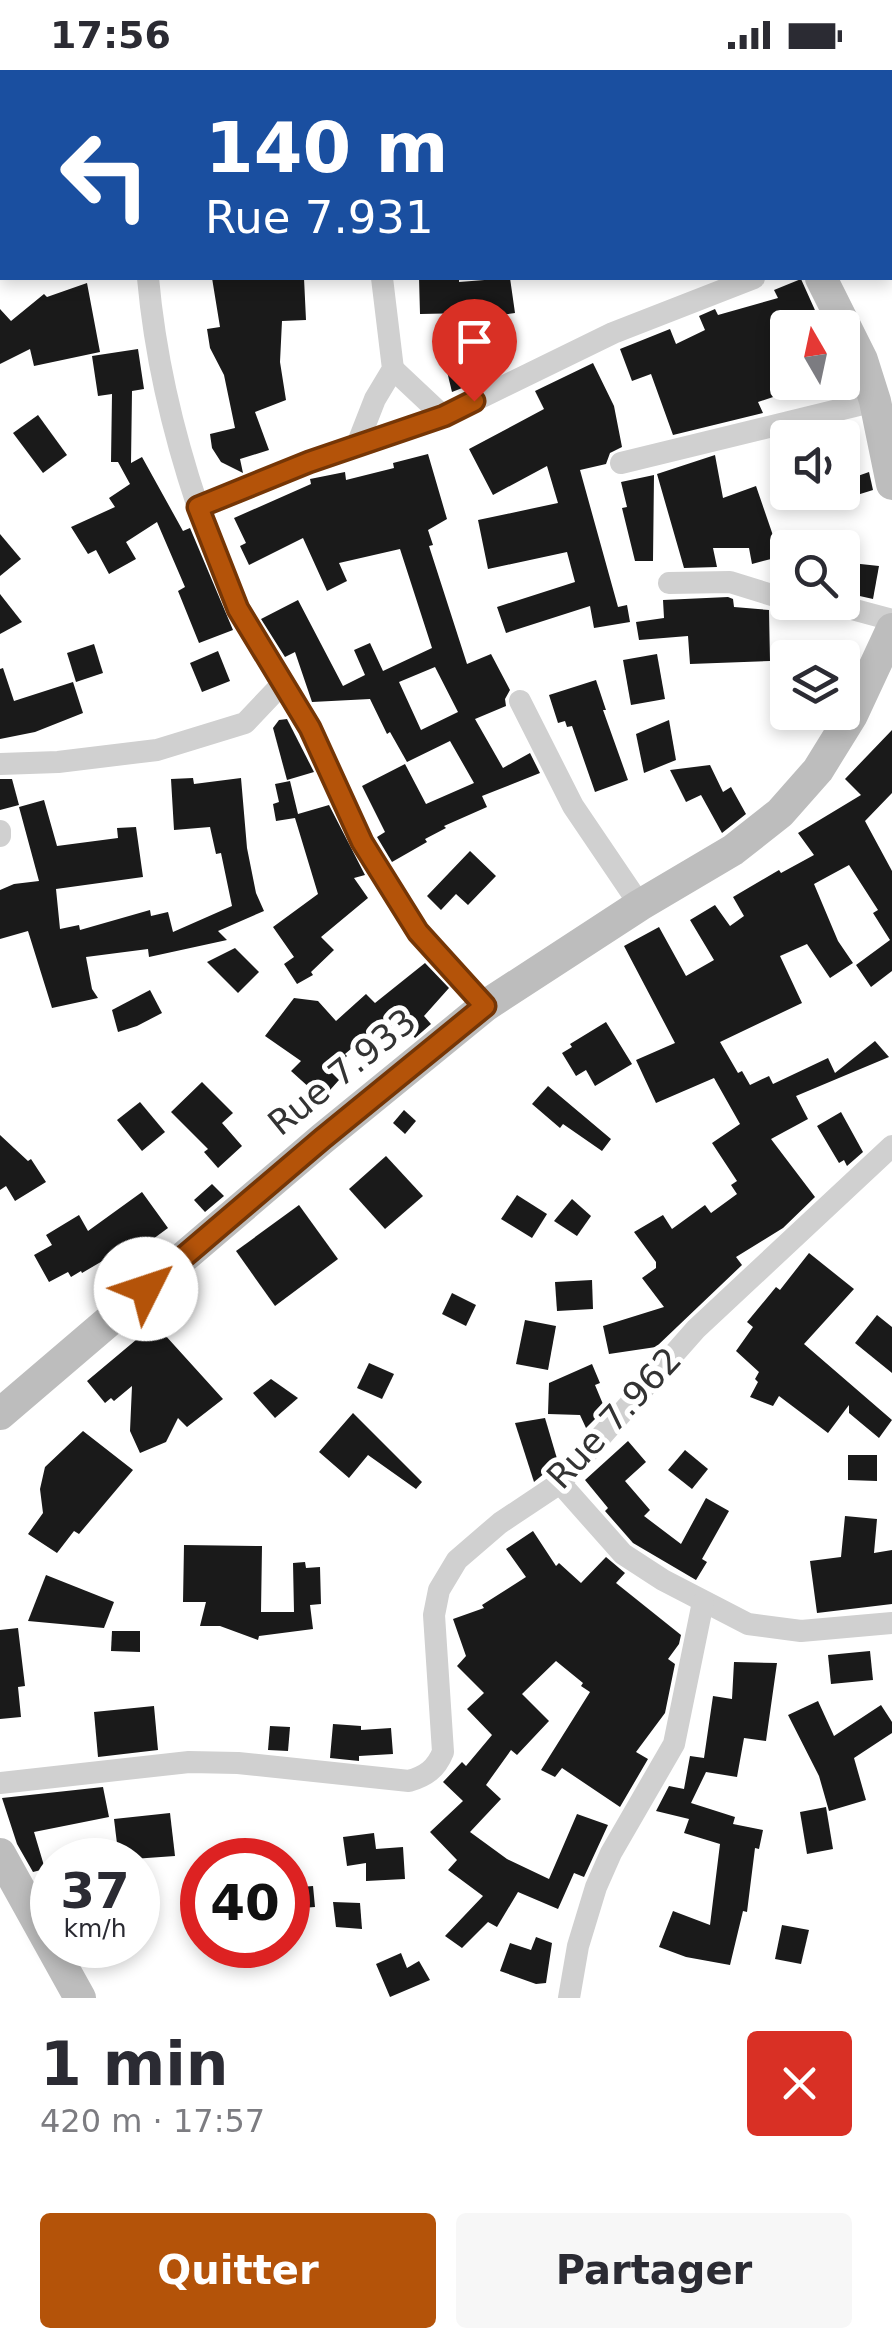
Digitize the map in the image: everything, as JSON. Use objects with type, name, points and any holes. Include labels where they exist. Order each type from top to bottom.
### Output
[{"type":"street","points":[[148,280],[164,385],[182,459],[238,609],[310,728],[362,842],[386,884],[418,932],[485,1006]]},
{"type":"street","points":[[357,445],[375,399],[393,369],[382,280]]},
{"type":"street","points":[[198,507],[444,416],[613,333],[749,280]]},
{"type":"street","points":[[822,280],[862,360],[892,484]]},
{"type":"street","points":[[393,369],[444,416]]},
{"type":"street","points":[[620,463],[875,401]]},
{"type":"street","points":[[669,583],[730,582],[770,594]]},
{"type":"street","points":[[860,611],[892,620]]},
{"type":"street","name":"Rue 7.933","points":[[0,1414],[322,1139],[485,1006],[640,904],[733,850],[780,813],[818,770],[835,743],[892,629]]},
{"type":"street","points":[[0,764],[58,762],[157,750],[245,723],[282,684]]},
{"type":"street","points":[[520,702],[572,806],[640,904]]},
{"type":"street","name":"Rue 7.962","points":[[0,1783],[189,1762],[238,1763],[409,1781],[426,1776],[443,1752],[434,1615],[438,1590],[458,1560],[484,1536],[560,1483],[696,1329],[888,1158]]},
{"type":"street","points":[[560,1483],[622,1554],[748,1624],[801,1631],[892,1623]]},
{"type":"street","points":[[569,1998],[578,1946],[596,1887],[611,1853],[674,1744],[703,1602]]},
{"type":"street","points":[[0,1854],[80,1998]]},
{"type":"building","points":[[212,280],[304,280],[306,320],[282,321],[280,362],[286,400],[255,412],[269,450],[240,459],[243,473],[221,462],[212,448],[210,434],[235,428],[224,375],[210,348],[207,329],[220,327]]},
{"type":"building","points":[[419,280],[510,280],[515,313],[471,320],[470,313],[420,314]]},
{"type":"building","points":[[801,280],[815,310],[770,310],[770,398],[758,402],[763,413],[673,435],[651,374],[632,381],[620,349],[670,329],[676,344],[705,330],[699,316],[715,309],[718,315],[778,298],[774,290]]},
{"type":"building","points":[[87,283],[100,352],[34,366],[30,349],[0,364],[0,309],[11,321],[44,294],[47,297]]},
{"type":"building","points":[[472,348],[480,381],[452,392],[443,355]]},
{"type":"building","points":[[138,349],[144,389],[132,391],[131,463],[142,457],[183,531],[190,528],[233,630],[199,643],[178,591],[185,587],[157,522],[126,542],[136,559],[109,574],[96,550],[88,554],[71,527],[115,507],[109,498],[130,484],[118,462],[111,462],[112,394],[98,396],[92,356]]},
{"type":"building","points":[[593,363],[614,406],[622,447],[610,453],[606,464],[580,470],[618,607],[627,605],[630,622],[594,628],[590,606],[506,633],[497,607],[575,582],[567,552],[488,569],[478,520],[558,503],[547,466],[493,495],[469,449],[544,409],[535,391]]},
{"type":"building","points":[[38,415],[67,455],[43,473],[13,433]]},
{"type":"building","points":[[428,454],[447,519],[428,530],[433,545],[429,546],[467,664],[491,654],[510,690],[506,706],[475,719],[503,768],[530,753],[540,773],[482,796],[487,807],[444,826],[425,839],[427,842],[392,862],[377,837],[385,832],[362,786],[405,764],[426,804],[474,783],[450,741],[407,762],[390,732],[387,734],[370,699],[312,702],[295,652],[285,657],[261,619],[298,600],[343,686],[365,675],[354,650],[370,643],[383,671],[432,648],[400,549],[339,563],[347,581],[327,591],[303,538],[249,565],[240,546],[246,543],[234,518],[311,484],[310,479],[345,472],[346,480],[394,468],[393,463]],"holes":[[[435,667],[458,712],[421,730],[399,682]]]},
{"type":"building","points":[[715,455],[723,498],[756,486],[771,530],[770,559],[752,564],[749,548],[713,548],[717,567],[684,568],[657,474]]},
{"type":"building","points":[[869,472],[873,490],[860,494],[860,475]]},
{"type":"building","points":[[654,475],[653,561],[635,561],[622,508],[627,507],[621,482]]},
{"type":"building","points":[[0,534],[21,559],[0,576]]},
{"type":"building","points":[[860,564],[879,566],[873,599],[860,596]]},
{"type":"building","points":[[0,594],[22,622],[0,634]]},
{"type":"building","points":[[728,597],[733,599],[734,607],[769,610],[770,661],[690,664],[688,636],[639,640],[636,622],[664,618],[663,600]]},
{"type":"building","points":[[94,644],[103,673],[76,682],[67,653]]},
{"type":"building","points":[[218,651],[230,681],[202,692],[190,663]]},
{"type":"building","points":[[657,654],[665,699],[631,705],[623,660]]},
{"type":"building","points":[[3,668],[14,701],[73,682],[83,713],[35,732],[0,739]]},
{"type":"building","points":[[596,680],[628,780],[595,792],[572,726],[567,727],[565,721],[558,723],[549,695]]},
{"type":"building","points":[[287,719],[314,772],[287,780],[273,728],[279,720]]},
{"type":"building","points":[[669,720],[676,760],[644,773],[636,734]]},
{"type":"building","points":[[892,730],[892,793],[865,821],[892,871],[892,971],[871,987],[856,965],[890,940],[873,913],[878,910],[849,865],[814,884],[838,941],[853,963],[830,978],[807,944],[780,956],[802,1003],[720,1042],[750,1085],[769,1076],[773,1084],[828,1058],[835,1073],[875,1041],[889,1057],[796,1096],[808,1119],[771,1139],[815,1197],[783,1228],[736,1257],[742,1265],[656,1347],[609,1354],[603,1326],[664,1307],[642,1278],[656,1268],[656,1262],[634,1232],[663,1215],[672,1229],[705,1205],[711,1213],[737,1194],[731,1185],[737,1181],[712,1143],[740,1124],[714,1078],[656,1103],[636,1060],[675,1043],[624,946],[659,927],[686,976],[714,960],[690,920],[715,905],[730,926],[744,916],[733,897],[814,855],[798,833],[861,795],[845,779]]},
{"type":"building","points":[[710,765],[723,792],[731,787],[746,814],[722,833],[701,795],[686,802],[670,770]]},
{"type":"building","points":[[193,778],[194,784],[241,778],[247,848],[256,893],[264,911],[218,931],[227,940],[149,957],[148,949],[86,957],[92,989],[98,998],[52,1008],[28,931],[0,939],[0,890],[39,881],[19,807],[44,800],[57,846],[118,838],[117,828],[136,827],[143,877],[56,889],[60,929],[79,925],[80,930],[150,910],[151,916],[168,912],[173,932],[232,906],[221,853],[216,854],[210,827],[174,830],[171,779]]},
{"type":"building","points":[[0,779],[12,779],[19,805],[0,810]]},
{"type":"building","points":[[290,781],[298,814],[329,805],[365,875],[354,878],[368,898],[321,937],[334,950],[311,972],[313,975],[297,984],[284,964],[294,957],[273,927],[318,894],[295,818],[276,821],[273,804],[279,802],[275,784]]},
{"type":"building","points":[[470,851],[496,876],[468,905],[456,894],[441,910],[427,896]]},
{"type":"building","points":[[235,948],[259,972],[238,993],[207,962]]},
{"type":"building","points":[[425,963],[449,988],[424,1016],[431,1024],[415,1038],[399,1019],[376,1038],[371,1032],[331,1072],[339,1080],[322,1099],[291,1071],[301,1061],[265,1036],[294,998],[318,1001],[336,1021],[366,994],[375,1003]]},
{"type":"building","points":[[150,990],[162,1013],[118,1032],[112,1010]]},
{"type":"building","points":[[606,1022],[632,1064],[595,1086],[586,1070],[576,1076],[562,1053]]},
{"type":"building","points":[[202,1082],[233,1113],[222,1123],[242,1146],[218,1168],[204,1152],[208,1149],[171,1112]]},
{"type":"building","points":[[548,1086],[611,1139],[602,1151],[563,1124],[560,1128],[532,1104]]},
{"type":"building","points":[[140,1102],[165,1132],[142,1151],[117,1120]]},
{"type":"building","points":[[404,1110],[416,1121],[405,1134],[393,1123]]},
{"type":"building","points":[[841,1112],[863,1152],[847,1166],[844,1160],[839,1163],[817,1126]]},
{"type":"building","points":[[0,1135],[28,1161],[31,1159],[46,1182],[15,1201],[6,1186],[0,1190]]},
{"type":"building","points":[[386,1156],[423,1196],[385,1229],[349,1189]]},
{"type":"building","points":[[212,1184],[224,1196],[205,1212],[194,1200]]},
{"type":"building","points":[[142,1192],[168,1228],[134,1253],[128,1246],[82,1273],[71,1277],[68,1272],[49,1282],[34,1255],[52,1245],[46,1235],[79,1215],[88,1231]]},
{"type":"building","points":[[517,1195],[547,1214],[532,1238],[501,1219]]},
{"type":"building","points":[[572,1199],[591,1216],[577,1236],[554,1221]]},
{"type":"building","points":[[299,1205],[338,1259],[275,1306],[236,1251]]},
{"type":"building","points":[[809,1253],[854,1289],[804,1344],[892,1420],[879,1438],[849,1413],[849,1405],[828,1433],[779,1396],[773,1406],[750,1397],[759,1372],[736,1351],[753,1327],[747,1322],[776,1287],[780,1290]]},
{"type":"building","points":[[592,1280],[593,1309],[557,1311],[555,1282]]},
{"type":"building","points":[[452,1293],[476,1305],[466,1326],[442,1314]]},
{"type":"building","points":[[877,1315],[892,1327],[892,1373],[855,1343]]},
{"type":"building","points":[[525,1320],[556,1326],[548,1370],[516,1364]]},
{"type":"building","points":[[155,1324],[223,1399],[187,1427],[178,1418],[166,1442],[140,1453],[130,1431],[132,1386],[114,1401],[111,1398],[105,1403],[87,1381]]},
{"type":"building","points":[[369,1363],[394,1374],[382,1399],[357,1388]]},
{"type":"building","points":[[592,1364],[605,1409],[586,1428],[580,1415],[548,1414],[549,1383]]},
{"type":"building","points":[[271,1379],[298,1398],[275,1418],[253,1393]]},
{"type":"building","points":[[353,1413],[422,1482],[416,1489],[368,1455],[349,1478],[319,1452]]},
{"type":"building","points":[[545,1418],[558,1462],[534,1482],[515,1423]]},
{"type":"building","points":[[83,1431],[133,1470],[79,1534],[74,1531],[57,1553],[28,1534],[43,1513],[40,1489],[45,1467]]},
{"type":"building","points":[[628,1441],[646,1462],[625,1481],[650,1510],[644,1516],[681,1544],[706,1498],[729,1511],[702,1559],[707,1562],[696,1580],[633,1543],[585,1480]]},
{"type":"building","points":[[685,1450],[708,1469],[692,1489],[668,1470]]},
{"type":"building","points":[[848,1455],[877,1455],[877,1481],[848,1480]]},
{"type":"building","points":[[845,1516],[877,1519],[874,1553],[892,1550],[892,1604],[817,1613],[810,1561],[841,1557]]},
{"type":"building","points":[[533,1531],[556,1566],[559,1563],[581,1583],[606,1557],[625,1573],[616,1583],[681,1635],[668,1659],[675,1664],[665,1713],[636,1752],[648,1759],[620,1807],[562,1768],[555,1777],[541,1770],[590,1692],[581,1686],[583,1683],[556,1661],[522,1694],[549,1721],[517,1755],[511,1750],[486,1785],[501,1799],[470,1832],[507,1859],[549,1879],[577,1814],[608,1825],[584,1877],[574,1873],[558,1909],[518,1892],[497,1927],[488,1922],[462,1948],[445,1936],[483,1896],[448,1870],[457,1860],[430,1832],[463,1801],[443,1782],[462,1762],[466,1766],[492,1735],[467,1709],[484,1693],[457,1666],[466,1656],[453,1619],[484,1608],[482,1605],[526,1577],[506,1549]]},
{"type":"building","points":[[184,1545],[262,1546],[261,1612],[294,1612],[293,1563],[305,1562],[306,1568],[320,1567],[321,1604],[310,1605],[313,1629],[259,1636],[258,1640],[220,1626],[200,1626],[206,1602],[183,1602]]},
{"type":"building","points":[[46,1575],[114,1602],[104,1628],[28,1621]]},
{"type":"building","points":[[18,1628],[25,1686],[18,1687],[21,1717],[0,1719],[0,1630]]},
{"type":"building","points":[[112,1631],[140,1631],[140,1652],[111,1651]]},
{"type":"building","points":[[870,1651],[873,1680],[831,1684],[828,1655]]},
{"type":"building","points":[[734,1662],[777,1663],[766,1741],[744,1738],[737,1777],[706,1772],[691,1803],[735,1817],[733,1824],[763,1830],[759,1849],[755,1848],[747,1912],[743,1911],[730,1965],[686,1957],[659,1947],[673,1911],[710,1925],[720,1844],[684,1833],[689,1819],[656,1811],[669,1786],[684,1789],[690,1756],[704,1758],[713,1696],[732,1699]]},
{"type":"building","points":[[818,1701],[834,1736],[881,1705],[892,1722],[892,1733],[854,1758],[866,1800],[829,1811],[819,1776],[788,1715]]},
{"type":"building","points":[[154,1706],[158,1750],[98,1757],[94,1712]]},
{"type":"building","points":[[333,1724],[361,1726],[361,1730],[391,1728],[393,1754],[359,1756],[359,1761],[330,1758]]},
{"type":"building","points":[[270,1726],[290,1727],[288,1751],[268,1750]]},
{"type":"building","points":[[103,1787],[109,1817],[34,1832],[36,1838],[30,1838],[30,1867],[17,1844],[2,1798]]},
{"type":"building","points":[[826,1807],[833,1849],[807,1854],[800,1812]]},
{"type":"building","points":[[170,1813],[175,1856],[160,1857],[160,1838],[116,1838],[114,1819]]},
{"type":"building","points":[[374,1833],[376,1849],[403,1847],[405,1879],[366,1881],[366,1863],[347,1866],[343,1837]]},
{"type":"building","points":[[313,1886],[315,1907],[310,1907]]},
{"type":"building","points":[[333,1902],[360,1903],[362,1929],[336,1927]]},
{"type":"building","points":[[782,1925],[809,1930],[801,1964],[775,1959]]},
{"type":"building","points":[[536,1937],[552,1943],[546,1983],[536,1984],[500,1971],[510,1943],[531,1950]]},
{"type":"building","points":[[401,1953],[407,1968],[419,1961],[430,1980],[390,1997],[376,1964]]},
{"type":"route","points":[[146,1289],[485,1006],[418,932],[386,884],[362,842],[310,728],[238,609],[198,507],[309,462],[444,416],[474,401]]}]
